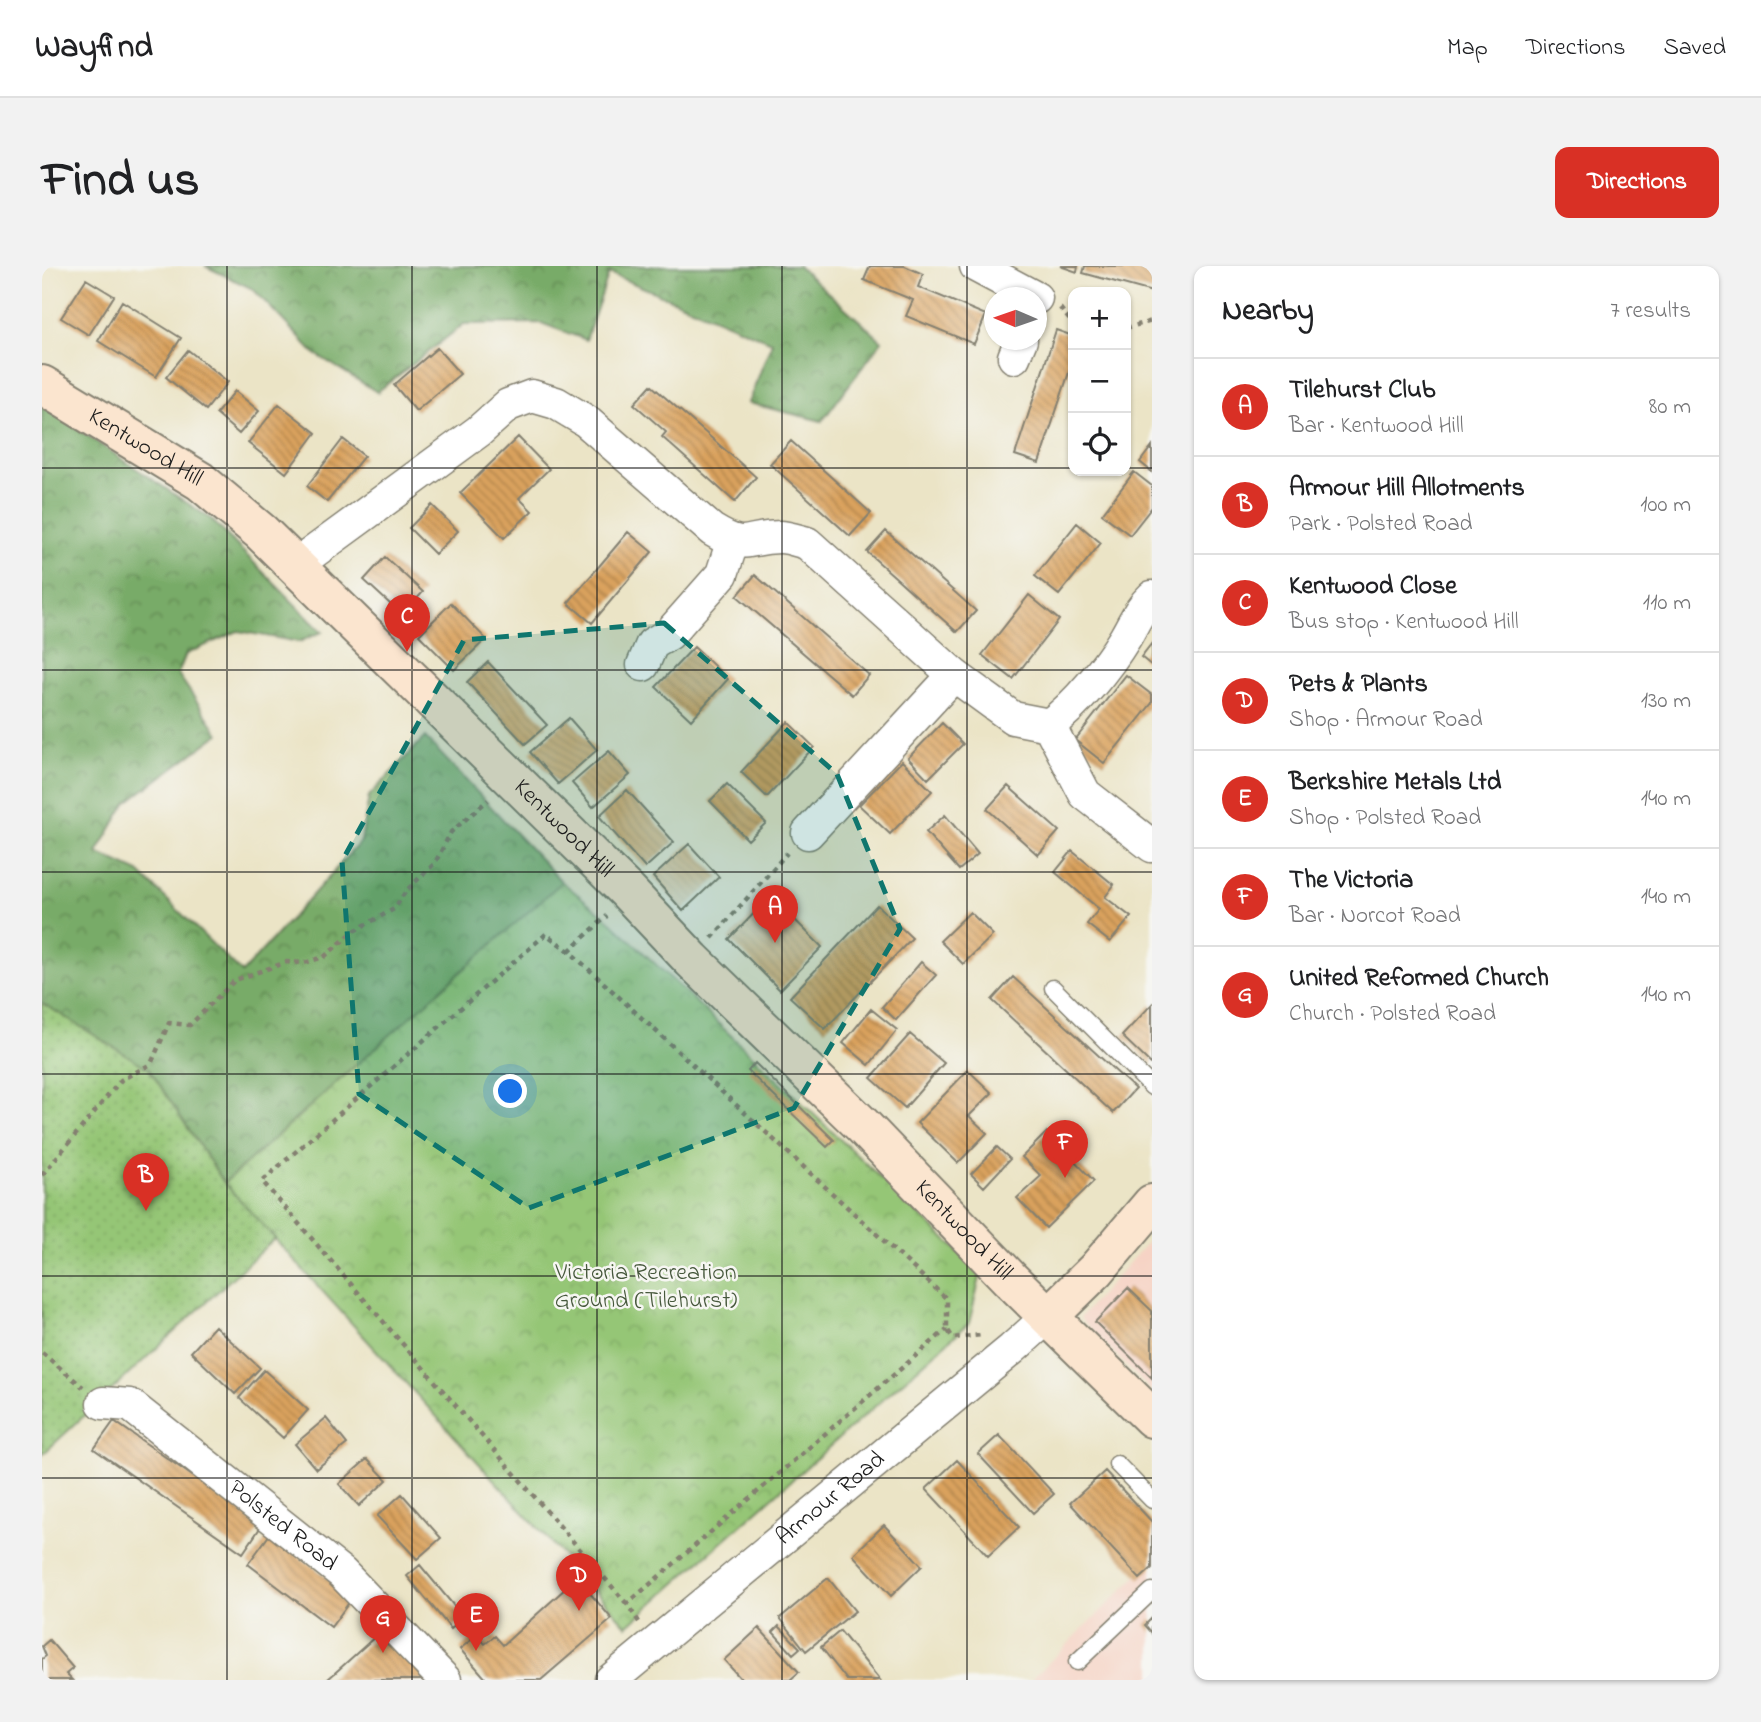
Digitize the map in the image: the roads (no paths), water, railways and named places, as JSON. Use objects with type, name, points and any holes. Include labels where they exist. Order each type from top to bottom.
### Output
[{"type":"street","points":[[976,266],[1015,287]]},
{"type":"street","name":"Kentwood Hill","points":[[42,385],[223,497],[296,565],[692,960],[862,1125],[1010,1279],[1050,1314],[1152,1418]]},
{"type":"street","points":[[296,565],[479,431],[508,405],[532,396],[556,402],[586,421],[712,530],[732,543],[781,537],[807,543],[954,675],[1013,718],[1049,725],[1066,713],[1124,640],[1141,607],[1152,597]]},
{"type":"street","points":[[643,665],[652,644],[669,634],[722,574],[732,543]]},
{"type":"street","points":[[808,834],[954,675]]},
{"type":"street","points":[[1049,725],[1086,794],[1152,846]]},
{"type":"street","points":[[1050,1314],[1096,1270],[1152,1204]]},
{"type":"street","name":"Armour Road","points":[[611,1680],[1012,1349],[1050,1314]]},
{"type":"street","name":"Polsted Road","points":[[103,1403],[130,1405],[342,1573],[445,1680]]},
{"type":"lane","points":[[1053,988],[1152,1087]]},
{"type":"lane","points":[[1117,1464],[1152,1501]]},
{"type":"lane","points":[[1077,1662],[1152,1591]]},
{"type":"place","name":"Kentwood Close","points":[[407,652]]},
{"type":"place","name":"Tilehurst Club","points":[[775,943]]},
{"type":"place","name":"The Victoria","points":[[1065,1178]]},
{"type":"place","name":"Armour Hill Allotments","points":[[146,1211]]},
{"type":"place","name":"Pets & Plants","points":[[579,1611]]},
{"type":"place","name":"Berkshire Metals Ltd","points":[[476,1651]]},
{"type":"place","name":"United Reformed Church","points":[[383,1653]]},
{"type":"park label","name":"Victoria Recreation Ground (Tilehurst)","points":[[646,1287]]}]
